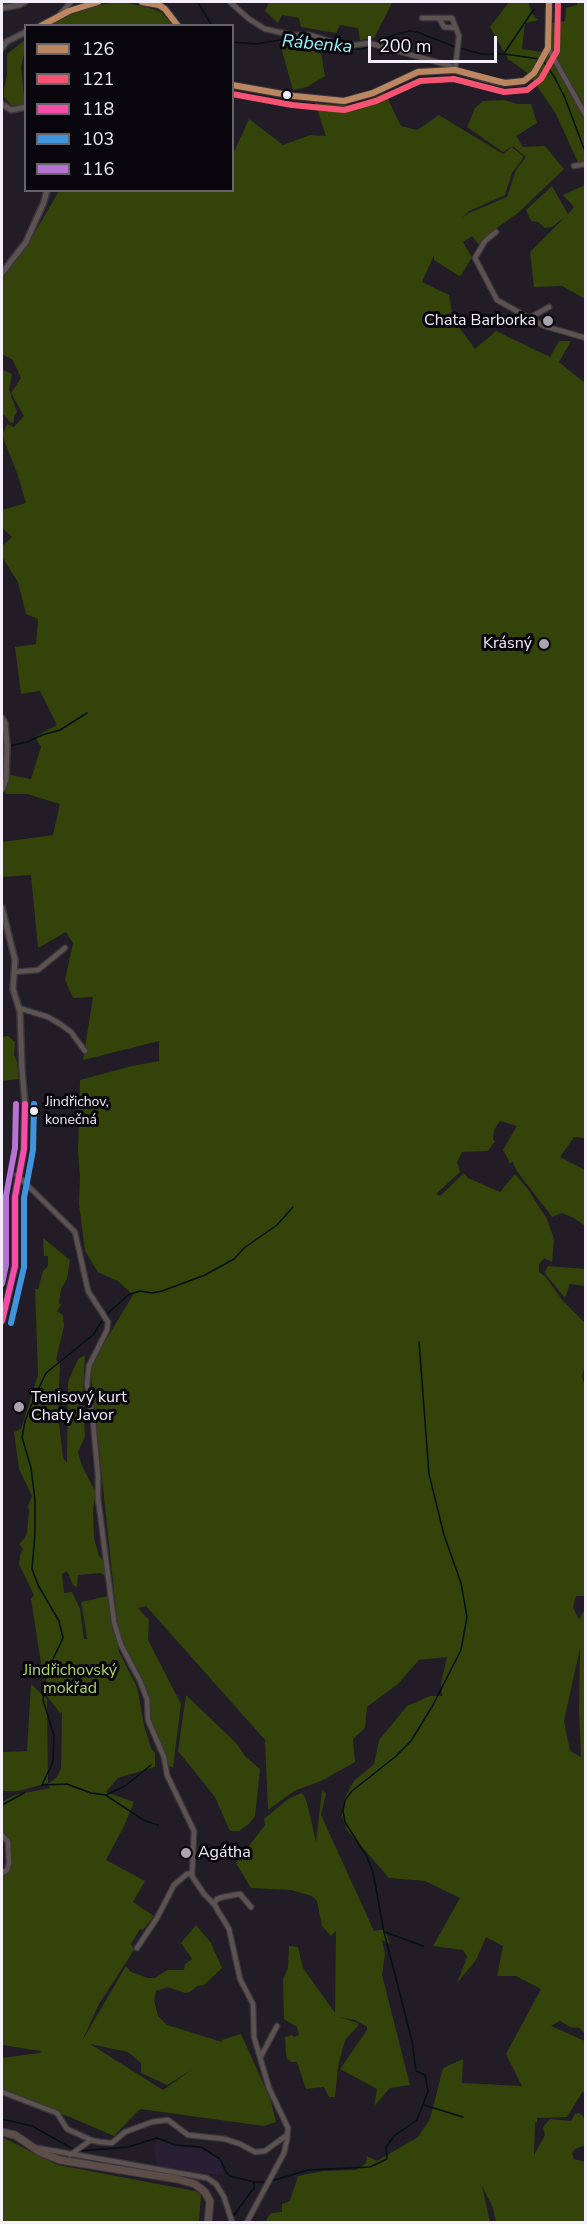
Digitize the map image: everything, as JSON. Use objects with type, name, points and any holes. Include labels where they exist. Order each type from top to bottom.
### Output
[{"type":"main road","points":[[2,2132],[15,2135],[49,2156],[60,2160],[195,2184],[205,2192],[210,2201],[208,2223]]},
{"type":"street","points":[[2,8],[25,2]]},
{"type":"street","points":[[59,16],[71,2]]},
{"type":"street","points":[[44,24],[69,10],[98,2]]},
{"type":"street","points":[[142,2],[159,5],[176,24]]},
{"type":"street","points":[[230,2],[249,19],[265,29],[292,35],[310,35],[347,46],[370,43],[451,66],[455,70]]},
{"type":"street","points":[[234,85],[294,96],[344,101],[373,93],[418,72],[455,70],[505,83],[524,81],[534,73],[548,48],[549,2]]},
{"type":"street","points":[[422,18],[452,18],[459,48],[455,70]]},
{"type":"street","points":[[440,18],[444,27],[456,28]]},
{"type":"street","points":[[2,48],[6,42],[24,33]]},
{"type":"street","points":[[548,48],[585,116]]},
{"type":"street","points":[[2,104],[11,110],[24,107]]},
{"type":"street","points":[[574,166],[585,164]]},
{"type":"street","points":[[2,273],[26,242],[46,192]]},
{"type":"street","points":[[496,232],[485,241],[476,254],[476,263],[496,300],[544,327],[585,338]]},
{"type":"street","points":[[529,318],[549,307]]},
{"type":"street","points":[[2,718],[7,745],[6,780],[2,789]]},
{"type":"street","points":[[2,908],[13,952],[13,989],[19,1008],[25,1104],[24,1149],[17,1175],[15,1197],[15,1266],[2,1321]]},
{"type":"street","points":[[14,972],[38,970],[65,948]]},
{"type":"street","points":[[19,1008],[48,1017],[60,1024],[71,1032],[84,1051]]},
{"type":"street","points":[[17,1175],[75,1232],[88,1292],[108,1322],[107,1330],[90,1366],[87,1384],[93,1421],[98,1498],[114,1622],[121,1645],[147,1699],[148,1720],[164,1757],[167,1775],[194,1831],[192,1873],[195,1883],[214,1904],[229,1929],[240,1979],[253,2004],[254,2037],[269,2088],[288,2128],[284,2153],[247,2223]]},
{"type":"street","points":[[2,1835],[8,1842],[9,1863],[7,1870],[2,1873]]},
{"type":"street","points":[[137,1948],[157,1918],[174,1885],[187,1874],[192,1873]]},
{"type":"street","points":[[214,1904],[217,1899],[240,1894],[251,1907]]},
{"type":"street","points":[[261,2057],[277,2026]]},
{"type":"street","points":[[2,2092],[57,2113],[67,2129],[91,2140],[112,2143],[125,2132],[152,2121],[168,2120],[188,2135],[225,2139],[255,2152],[265,2151],[287,2135]]},
{"type":"street","points":[[70,2155],[91,2140]]},
{"type":"street","points":[[32,2146],[70,2155],[207,2178],[216,2184],[224,2197],[232,2223]]},
{"type":"shaded area","points":[[159,2139],[175,2146],[200,2149],[216,2156],[221,2159],[225,2176],[157,2166],[154,2145]]},
{"type":"green space","points":[[269,2],[392,3],[374,38],[360,40],[358,28],[340,25],[336,33],[301,27],[299,18],[282,15],[278,23],[265,11]]},
{"type":"green space","points":[[509,2],[528,2],[534,17],[539,20],[525,23],[522,49],[542,52],[550,51],[551,23],[565,21],[566,8],[577,5],[577,2],[585,2],[585,167],[580,167],[556,114],[529,74],[508,59],[490,27]]},
{"type":"green space","points":[[127,3],[147,7],[161,12],[172,24],[52,24],[95,6]]},
{"type":"green space","points":[[279,40],[321,53],[325,76],[307,87],[293,90]]},
{"type":"green space","points":[[24,41],[21,67],[24,105],[13,107],[4,97],[7,54]]},
{"type":"green space","points":[[385,93],[401,126],[417,130],[439,115],[503,154],[512,147],[524,157],[512,173],[505,195],[469,211],[462,218],[507,197],[516,170],[526,157],[513,146],[503,152],[467,127],[475,108],[483,101],[504,100],[518,104],[531,104],[537,123],[516,136],[523,147],[545,146],[564,169],[518,213],[487,235],[479,245],[472,236],[463,242],[472,257],[462,274],[459,276],[434,260],[434,255],[422,282],[449,295],[453,319],[475,349],[496,331],[550,357],[559,341],[571,341],[559,362],[585,383],[586,1138],[574,1137],[560,1157],[585,1170],[585,1226],[562,1213],[552,1217],[516,1170],[513,1162],[510,1163],[503,1150],[517,1126],[500,1121],[494,1130],[493,1140],[495,1141],[488,1151],[462,1152],[457,1162],[460,1172],[436,1194],[440,1196],[464,1173],[468,1178],[500,1192],[515,1174],[547,1219],[554,1239],[552,1262],[544,1258],[539,1265],[539,1272],[585,1323],[585,1365],[582,1376],[586,1392],[586,1596],[576,1596],[573,1607],[579,1620],[583,1612],[586,1612],[585,2035],[580,2028],[570,2027],[560,2021],[551,2026],[585,2041],[585,2100],[583,2091],[567,2117],[537,2118],[534,2155],[545,2135],[543,2127],[550,2119],[571,2121],[575,2114],[579,2113],[583,2116],[585,2145],[575,2149],[572,2153],[574,2159],[585,2162],[585,2222],[496,2222],[493,2208],[482,2186],[490,2222],[268,2222],[266,2220],[271,2213],[282,2212],[282,2204],[290,2201],[298,2176],[323,2171],[356,2170],[366,2163],[367,2156],[377,2161],[418,2137],[430,2119],[443,2068],[463,2059],[462,2083],[522,2086],[506,2054],[541,1989],[516,1976],[497,1976],[503,1946],[486,1937],[476,1960],[457,1983],[467,1957],[463,1950],[433,1946],[460,1898],[425,1881],[389,1878],[347,1830],[342,1816],[344,1799],[354,1781],[374,1764],[379,1740],[407,1706],[430,1696],[442,1696],[441,1683],[447,1657],[419,1660],[398,1684],[367,1707],[365,1728],[353,1739],[355,1762],[321,1781],[294,1791],[268,1810],[265,1740],[146,1606],[138,1608],[149,1620],[148,1640],[181,1704],[173,1767],[168,1766],[154,1735],[147,1695],[123,1642],[117,1620],[90,1366],[133,1295],[118,1281],[98,1272],[85,1251],[79,1204],[78,1151],[80,1080],[159,1061],[159,1041],[83,1060],[93,997],[73,998],[65,980],[73,943],[66,932],[38,948],[31,875],[2,877],[2,842],[53,835],[60,804],[27,794],[5,794],[10,775],[31,779],[41,747],[35,737],[57,725],[40,691],[21,694],[15,647],[36,644],[38,619],[26,614],[18,582],[2,557],[2,546],[12,537],[2,528],[2,510],[26,503],[2,435],[7,424],[14,427],[24,416],[11,393],[21,378],[13,360],[2,354],[2,276],[24,251],[58,192],[234,192],[234,152],[249,119],[283,145],[310,135],[326,136],[315,103],[353,106]],"holes":[[[580,1648],[581,1757],[570,1751],[564,1721]]]},
{"type":"green space","points":[[585,185],[585,299],[562,286],[534,287],[530,252],[565,217],[552,227],[545,228],[538,222],[531,221],[526,210],[552,186],[568,214],[574,207],[563,195]]},
{"type":"green space","points":[[2,369],[12,374],[9,390],[17,412],[14,422],[11,423],[2,413]]},
{"type":"green space","points":[[8,1036],[15,1042],[14,1055],[19,1079],[2,1081],[2,1037]]},
{"type":"green space","name":"Jindřichovský mokřad","points":[[43,1238],[70,1260],[67,1279],[61,1289],[59,1303],[61,1305],[57,1311],[63,1315],[64,1326],[56,1360],[60,1363],[58,1414],[63,1458],[67,1463],[68,1382],[78,1359],[85,1355],[83,1398],[85,1437],[78,1452],[82,1466],[96,1493],[93,1508],[94,1538],[99,1556],[105,1562],[107,1577],[100,1573],[78,1575],[77,1587],[73,1585],[67,1571],[62,1574],[64,1593],[72,1592],[80,1609],[84,1639],[87,1639],[81,1602],[108,1596],[119,1652],[137,1687],[144,1725],[151,1748],[155,1753],[155,1767],[118,1778],[106,1792],[134,1802],[106,1860],[145,1881],[133,1902],[154,1916],[143,1930],[140,1929],[131,1944],[134,1950],[99,2004],[82,2041],[126,1966],[131,1972],[148,1978],[155,1978],[167,1970],[184,1970],[185,1964],[192,1959],[181,1943],[196,1925],[211,1943],[222,1968],[204,1985],[197,1986],[190,1992],[185,1993],[168,1987],[156,1991],[154,2000],[158,2016],[167,2025],[222,2042],[222,2040],[241,2034],[270,2098],[276,2122],[264,2126],[140,2109],[114,2136],[70,2117],[2,2095],[2,2058],[41,2051],[2,2045],[2,1875],[7,1872],[11,1863],[11,1841],[2,1832],[2,1802],[14,1795],[51,1788],[47,1785],[48,1783],[56,1778],[61,1769],[62,1712],[60,1713],[46,1695],[31,1599],[34,1595],[19,1564],[23,1549],[19,1544],[27,1532],[28,1506],[32,1496],[19,1469],[14,1432],[21,1429],[38,1375],[35,1289],[38,1289],[43,1271],[48,1266],[48,1256],[44,1256]],"holes":[[[90,2044],[128,2052],[141,2063],[141,2073],[167,2085],[193,2069],[163,2090]]]},
{"type":"green space","points":[[548,1266],[585,1269],[585,1286],[570,1284],[565,1298],[547,1276],[545,1272]]},
{"type":"green space","points":[[31,1684],[47,1699],[48,1783],[18,1791],[2,1791],[2,1752],[27,1751]]},
{"type":"green space","points":[[186,1695],[260,1769],[255,1816],[239,1831],[229,1829],[215,1797],[178,1751]]},
{"type":"green space","points":[[322,1791],[326,1793],[321,1815],[374,1931],[385,1929],[390,1944],[382,1940],[385,1954],[382,1975],[410,2085],[390,2088],[374,2106],[377,2089],[340,2069],[367,2030],[367,2027],[355,2020],[339,2017],[358,2023],[358,2026],[346,2039],[343,2047],[335,2097],[329,2097],[324,2087],[306,2089],[297,2062],[287,2059],[285,2037],[299,2035],[297,2027],[284,2019],[283,1979],[288,1968],[289,1946],[298,1947],[303,1968],[335,2013],[336,1931],[331,1936],[322,1926],[317,1901],[312,1896],[291,1890],[251,1888],[236,1863],[265,1825],[264,1819],[288,1799],[301,1793],[307,1803],[316,1842]]},
{"type":"green space","points":[[2,2137],[58,2165],[195,2191],[201,2194],[199,2222],[2,2222]]},
{"type":"waterway","name":"Rábenka","points":[[198,2],[211,24]]},
{"type":"waterway","points":[[505,52],[534,9]]},
{"type":"waterway","name":"Rábenka","points":[[375,44],[409,31],[455,47]]},
{"type":"waterway","name":"Rábenka","points":[[234,42],[255,44],[287,39],[311,48],[362,49],[370,46]]},
{"type":"waterway","name":"Rábenka","points":[[459,48],[482,54],[504,54],[540,59]]},
{"type":"waterway","name":"Rábenka","points":[[544,62],[565,98],[586,154]]},
{"type":"waterway","points":[[9,746],[60,730],[87,713]]},
{"type":"waterway","points":[[42,1785],[53,1762],[54,1735],[43,1700],[46,1674],[63,1638],[59,1621],[38,1585],[32,1569],[35,1500],[31,1468],[22,1437],[25,1421],[35,1396],[46,1373],[93,1335],[105,1316],[128,1295],[140,1291],[152,1293],[162,1291],[205,1275],[234,1259],[244,1248],[277,1225],[293,1207]]},
{"type":"waterway","points":[[271,2181],[308,2170],[370,2167],[387,2159],[386,2147],[394,2136],[417,2120],[428,2091],[425,2075],[416,2071],[412,2041],[384,1932],[373,1872],[367,1857],[345,1822],[343,1811],[345,1800],[352,1791],[395,1757],[411,1741],[433,1705],[461,1650],[467,1617],[461,1583],[444,1535],[429,1474],[419,1342]]},
{"type":"waterway","points":[[43,1785],[67,1784],[91,1793],[106,1795],[125,1786],[151,1765]]},
{"type":"waterway","points":[[2,1805],[24,1793]]},
{"type":"waterway","points":[[107,1796],[145,1821],[158,1825]]},
{"type":"waterway","points":[[385,1932],[423,1946]]},
{"type":"waterway","points":[[424,2105],[463,2117]]},
{"type":"waterway","points":[[2,2119],[32,2126],[75,2150]]},
{"type":"waterway","points":[[80,2151],[128,2147],[157,2138],[175,2145],[201,2147],[220,2159],[230,2176],[254,2182],[254,2188],[229,2222]]},
{"type":"waterway","points":[[254,2182],[266,2182]]},
{"type":"transit line","name":"126","points":[[45,24],[69,11],[98,2]]},
{"type":"transit line","name":"126","points":[[142,2],[159,5],[176,24]]},
{"type":"transit line","name":"126","points":[[234,85],[294,96],[344,101],[373,93],[418,72],[455,70],[505,83],[524,81],[534,73],[548,48],[549,2]]},
{"type":"transit line","name":"121","points":[[234,94],[292,105],[344,110],[376,101],[420,81],[454,79],[504,92],[527,90],[541,79],[557,51],[558,2]]},
{"type":"transit line","name":"116","points":[[2,1284],[6,1265],[6,1196],[15,1148],[16,1104]]},
{"type":"transit line","name":"118","points":[[2,1321],[15,1266],[15,1197],[24,1149],[25,1104]]},
{"type":"transit line","name":"103","points":[[11,1323],[24,1267],[24,1198],[33,1150],[34,1104]]},
{"type":"place","name":"Chata Barborka","points":[[548,321]]},
{"type":"place","name":"Krásný","points":[[544,644]]},
{"type":"place","name":"Jindřichov, konečná","points":[[34,1111]]},
{"type":"place","name":"Tenisový kurt Chaty Javor","points":[[19,1407]]},
{"type":"place","name":"Agátha","points":[[186,1853]]}]
